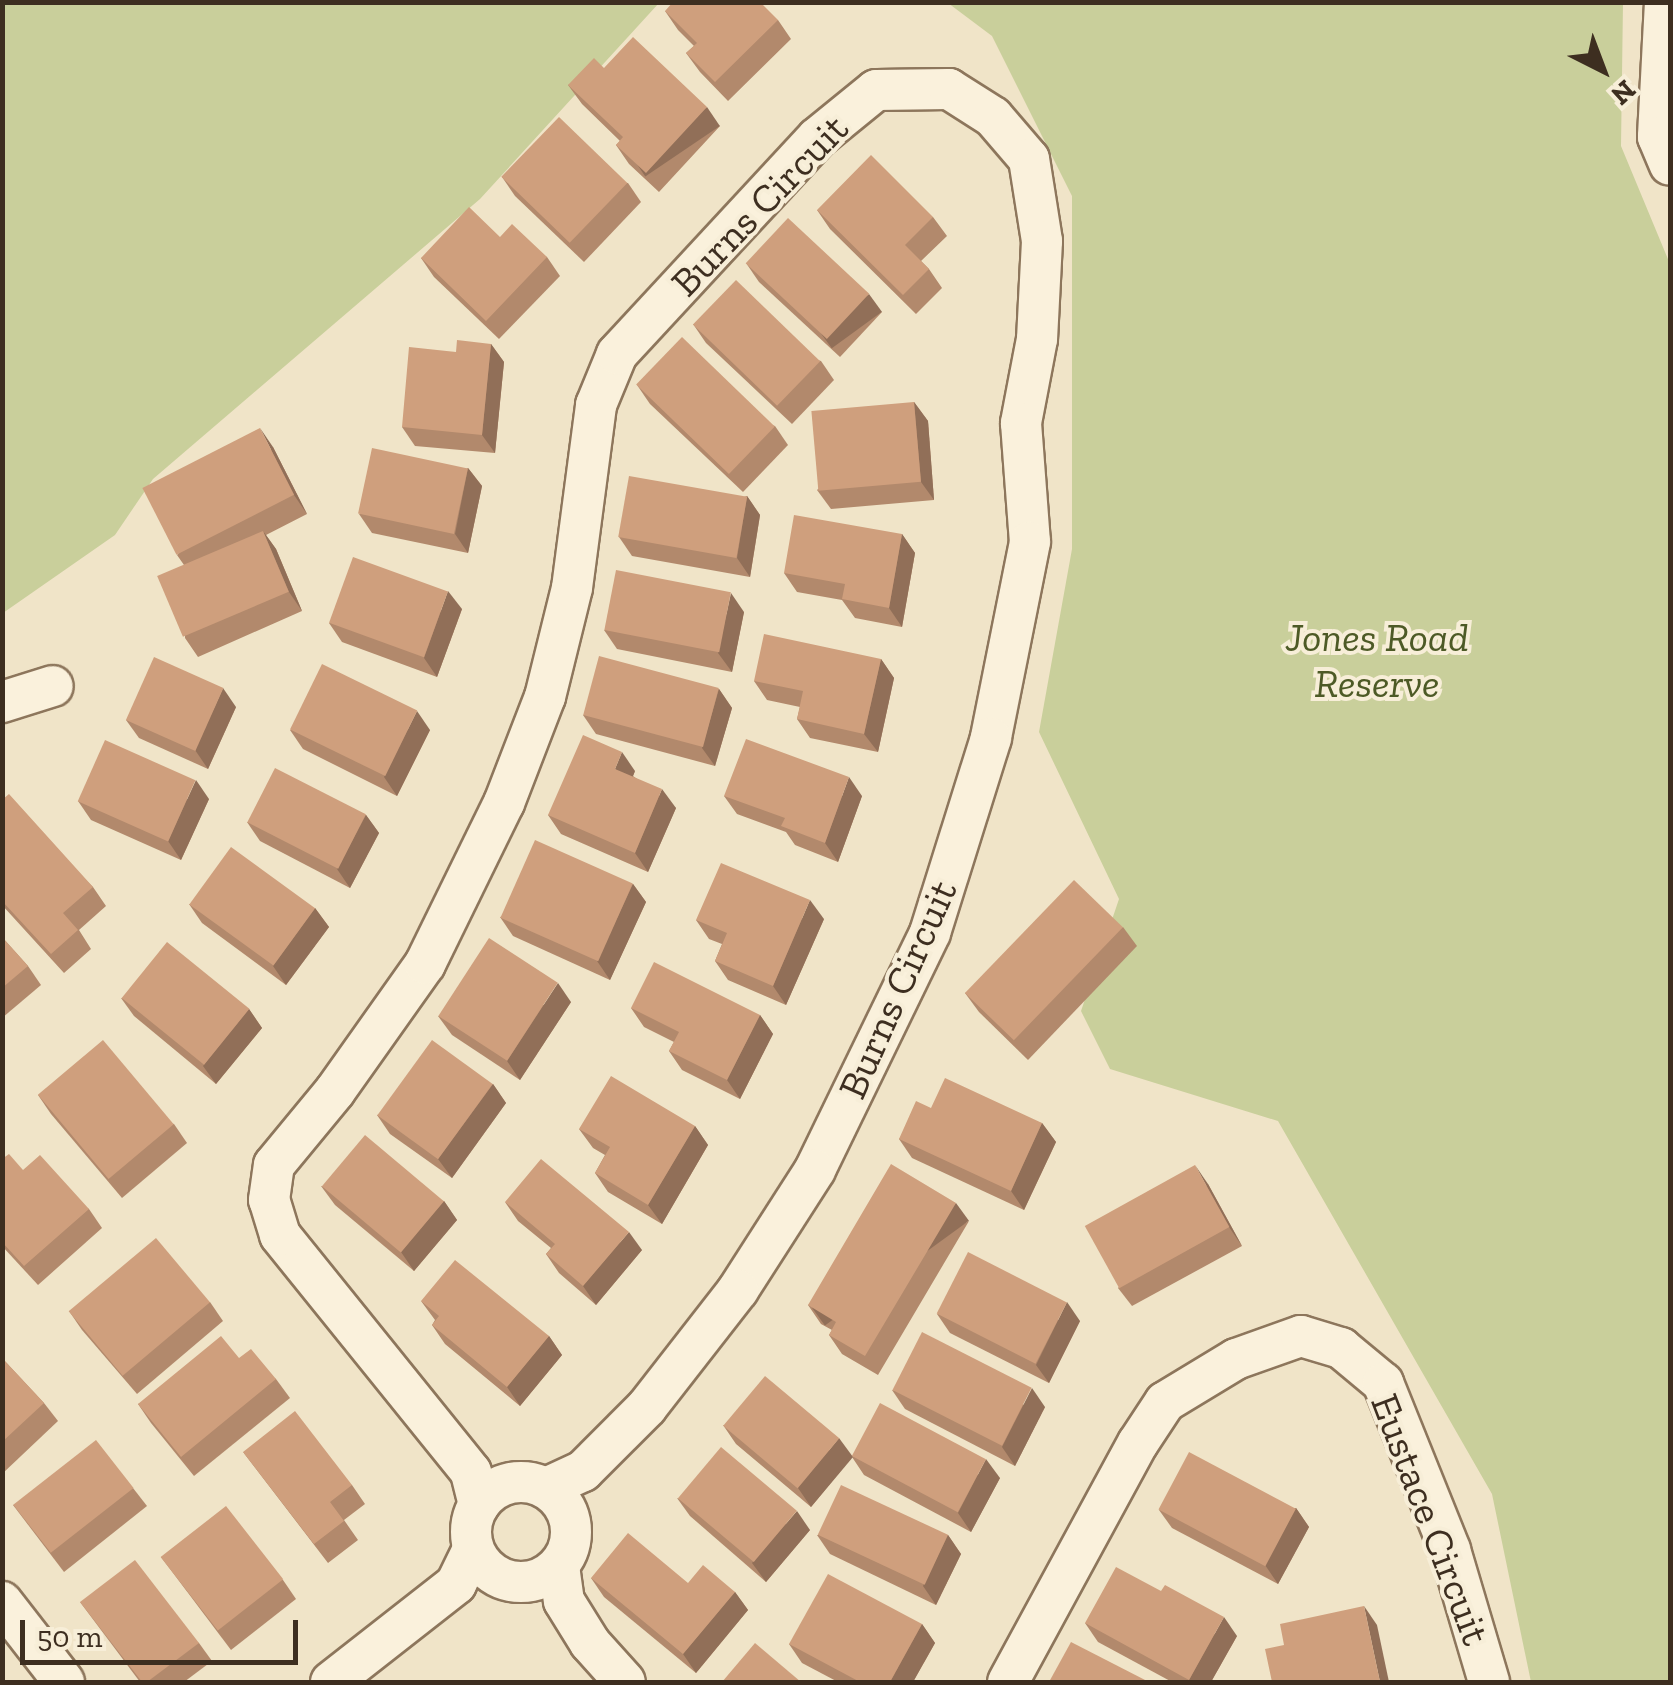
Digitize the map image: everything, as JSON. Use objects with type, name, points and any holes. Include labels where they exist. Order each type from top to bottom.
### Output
[{"type":"street","points":[[1665,2],[1658,137],[1670,164]]},
{"type":"street","name":"Burns Circuit","points":[[484,1487],[280,1234],[269,1200],[274,1164],[335,1091],[425,964],[504,803],[545,697],[572,588],[596,405],[617,354],[817,138],[876,90],[949,90],[993,117],[1029,159],[1042,241],[1037,338],[1021,423],[1030,542],[992,738],[930,933],[815,1170],[738,1290],[647,1408],[556,1499]]},
{"type":"street","points":[[2,702],[53,686]]},
{"type":"street","name":"Eustace Circuit","points":[[1008,1682],[1138,1443],[1165,1402],[1236,1359],[1301,1336],[1341,1348],[1384,1384],[1450,1550],[1489,1682]]},
{"type":"street","points":[[473,1569],[470,1534],[484,1487],[532,1482],[556,1499],[571,1538],[552,1583]]},
{"type":"street","points":[[473,1569],[503,1580],[552,1583]]},
{"type":"street","points":[[331,1682],[473,1569]]},
{"type":"street","points":[[552,1583],[590,1643],[625,1682]]},
{"type":"street","points":[[2,1602],[64,1682]]},
{"type":"green space","points":[[5,3],[659,3],[480,199],[153,479],[115,535],[3,613]]},
{"type":"green space","name":"Jones Road Reserve","points":[[948,3],[1623,3],[1621,146],[1670,264],[1670,1682],[1531,1682],[1492,1494],[1278,1121],[1110,1069],[1081,1011],[1119,899],[1039,732],[1072,549],[1072,196],[992,36]]},
{"type":"building","points":[[673,2],[760,2],[778,20],[715,82],[686,53],[697,43],[665,11]]},
{"type":"building","points":[[633,37],[707,107],[646,173],[616,145],[623,137],[568,85],[594,58],[604,68]]},
{"type":"building","points":[[559,117],[627,183],[570,243],[501,177]]},
{"type":"building","points":[[871,155],[933,217],[905,245],[929,269],[903,295],[817,210]]},
{"type":"building","points":[[469,207],[500,237],[512,224],[547,257],[486,321],[421,258]]},
{"type":"building","points":[[788,218],[869,294],[827,339],[746,263]]},
{"type":"building","points":[[736,280],[820,361],[777,406],[693,325]]},
{"type":"building","points":[[682,337],[775,427],[729,474],[636,384]]},
{"type":"building","points":[[457,340],[491,344],[482,435],[402,427],[409,347],[456,352]]},
{"type":"building","points":[[914,402],[921,482],[818,491],[811,411]]},
{"type":"building","points":[[260,428],[294,495],[176,555],[142,488]]},
{"type":"building","points":[[372,448],[468,468],[454,534],[358,514]]},
{"type":"building","points":[[629,476],[747,497],[736,558],[618,537]]},
{"type":"building","points":[[794,515],[902,534],[889,608],[842,599],[845,584],[784,573]]},
{"type":"building","points":[[263,531],[289,592],[183,637],[157,576]]},
{"type":"building","points":[[353,557],[448,592],[424,657],[329,623]]},
{"type":"building","points":[[616,570],[731,592],[719,652],[604,630]]},
{"type":"building","points":[[764,634],[881,659],[864,734],[797,719],[803,691],[754,681]]},
{"type":"building","points":[[599,656],[719,688],[703,747],[583,715]]},
{"type":"building","points":[[154,657],[223,688],[195,751],[126,720]]},
{"type":"building","points":[[322,664],[417,710],[385,776],[290,730]]},
{"type":"building","points":[[583,735],[622,752],[615,769],[662,789],[635,853],[548,815]]},
{"type":"building","points":[[746,739],[849,777],[825,843],[781,826],[785,818],[724,796]]},
{"type":"building","points":[[105,740],[195,780],[168,841],[78,801]]},
{"type":"building","points":[[275,768],[366,814],[338,869],[247,822]]},
{"type":"building","points":[[9,794],[93,887],[63,913],[78,930],[51,954],[2,901],[2,800]]},
{"type":"building","points":[[535,840],[633,884],[598,961],[500,918]]},
{"type":"building","points":[[231,847],[315,908],[273,966],[189,904]]},
{"type":"building","points":[[721,863],[810,900],[773,986],[715,961],[727,933],[696,920]]},
{"type":"building","points":[[1074,880],[1123,927],[1014,1040],[965,993]]},
{"type":"building","points":[[2,937],[28,966],[2,988]]},
{"type":"building","points":[[489,938],[558,983],[507,1061],[438,1016]]},
{"type":"building","points":[[167,942],[249,1009],[204,1065],[122,998]]},
{"type":"building","points":[[654,962],[760,1015],[727,1080],[669,1051],[679,1032],[631,1008]]},
{"type":"building","points":[[103,1040],[174,1124],[109,1179],[38,1095]]},
{"type":"building","points":[[432,1040],[493,1084],[438,1159],[377,1115]]},
{"type":"building","points":[[611,1076],[695,1126],[648,1205],[595,1173],[610,1147],[579,1129]]},
{"type":"building","points":[[945,1078],[1042,1123],[1011,1191],[899,1139],[916,1101],[931,1108]]},
{"type":"building","points":[[365,1135],[444,1201],[401,1253],[322,1186]]},
{"type":"building","points":[[9,1154],[23,1170],[40,1155],[89,1209],[24,1266],[2,1242],[2,1159]]},
{"type":"building","points":[[541,1159],[629,1232],[583,1286],[546,1254],[555,1244],[505,1202]]},
{"type":"building","points":[[891,1164],[956,1203],[865,1356],[829,1335],[836,1322],[808,1305]]},
{"type":"building","points":[[1195,1165],[1229,1227],[1119,1288],[1085,1226]]},
{"type":"building","points":[[156,1238],[210,1302],[123,1376],[69,1311]]},
{"type":"building","points":[[968,1252],[1067,1302],[1036,1364],[937,1313]]},
{"type":"building","points":[[455,1260],[549,1336],[507,1387],[432,1325],[439,1316],[421,1301]]},
{"type":"building","points":[[922,1332],[1032,1388],[1002,1446],[892,1390]]},
{"type":"building","points":[[221,1336],[239,1358],[251,1349],[276,1379],[181,1457],[138,1404]]},
{"type":"building","points":[[2,1358],[44,1403],[2,1442]]},
{"type":"building","points":[[765,1376],[839,1438],[798,1488],[723,1426]]},
{"type":"building","points":[[880,1403],[986,1459],[958,1512],[852,1456]]},
{"type":"building","points":[[295,1411],[352,1485],[330,1502],[344,1521],[314,1544],[243,1452]]},
{"type":"building","points":[[96,1440],[134,1488],[51,1553],[13,1505]]},
{"type":"building","points":[[721,1447],[797,1511],[754,1562],[678,1498]]},
{"type":"building","points":[[1189,1452],[1296,1509],[1265,1566],[1158,1509]]},
{"type":"building","points":[[841,1485],[948,1535],[925,1585],[818,1535]]},
{"type":"building","points":[[226,1506],[283,1579],[218,1630],[161,1557]]},
{"type":"building","points":[[628,1533],[688,1583],[703,1565],[735,1592],[683,1654],[591,1578]]},
{"type":"building","points":[[135,1560],[199,1643],[147,1682],[142,1682],[80,1602]]},
{"type":"building","points":[[1116,1567],[1161,1591],[1165,1585],[1224,1617],[1189,1680],[1085,1623]]},
{"type":"building","points":[[828,1574],[922,1624],[890,1682],[860,1682],[789,1644]]},
{"type":"building","points":[[1364,1606],[1380,1682],[1272,1682],[1265,1649],[1284,1645],[1280,1624]]},
{"type":"building","points":[[1071,1642],[1149,1682],[1049,1682]]},
{"type":"building","points":[[755,1643],[801,1682],[722,1682]]}]
